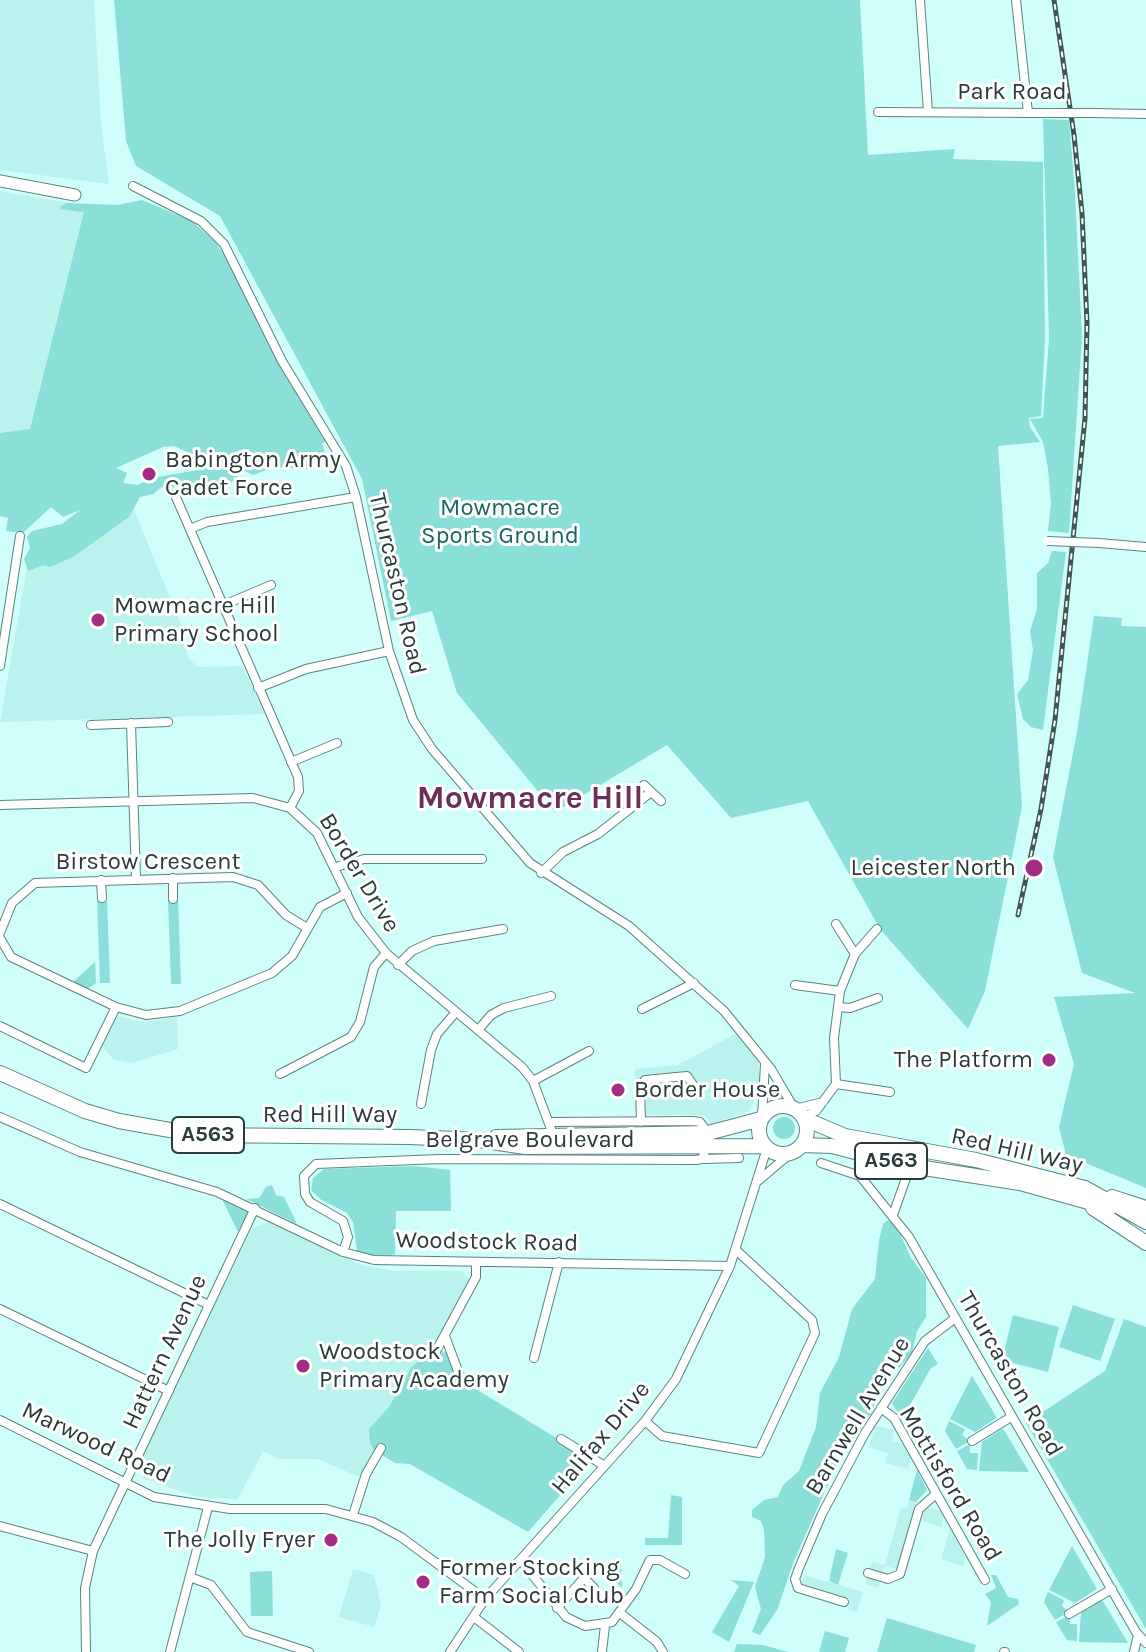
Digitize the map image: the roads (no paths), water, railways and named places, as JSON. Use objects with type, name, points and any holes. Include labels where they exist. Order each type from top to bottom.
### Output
[{"type":"highway","name":"Red Hill Way","points":[[0,1073],[85,1111],[168,1131],[233,1136],[479,1140],[553,1135],[766,1147]]},
{"type":"highway","points":[[779,1105],[799,1113],[807,1133],[796,1149],[779,1154],[766,1147],[759,1133],[761,1118],[779,1105]]},
{"type":"highway","name":"Red Hill Way","points":[[799,1113],[848,1137],[974,1160],[1082,1194],[1146,1222]]},
{"type":"highway","name":"Red Hill Way","points":[[706,1146],[761,1118]]},
{"type":"highway","name":"Red Hill Way","points":[[796,1149],[832,1146],[905,1165],[1082,1194]]},
{"type":"highway","points":[[1082,1194],[1146,1208]]},
{"type":"highway","points":[[1082,1194],[1146,1243]]},
{"type":"street","points":[[920,0],[928,112]]},
{"type":"street","points":[[1016,0],[1032,113]]},
{"type":"street","name":"Park Road","points":[[878,112],[1146,114]]},
{"type":"street","points":[[0,181],[75,195]]},
{"type":"street","name":"Thurcaston Road","points":[[133,186],[201,221],[224,244],[282,361],[346,466],[356,497],[389,651],[413,720],[432,749],[541,873],[629,926],[724,1011],[765,1063]]},
{"type":"street","points":[[175,495],[291,762],[299,784],[290,808]]},
{"type":"street","points":[[190,529],[207,522],[356,497]]},
{"type":"street","points":[[0,666],[20,536]]},
{"type":"street","points":[[1047,541],[1146,547]]},
{"type":"street","points":[[224,605],[271,585]]},
{"type":"street","points":[[258,688],[306,669],[389,651]]},
{"type":"street","points":[[91,725],[168,722]]},
{"type":"street","points":[[131,723],[136,879]]},
{"type":"street","points":[[291,762],[337,743]]},
{"type":"street","points":[[541,873],[563,852],[598,834],[648,788],[661,801]]},
{"type":"street","name":"Border Drive","points":[[0,805],[253,798],[290,808],[317,833],[358,917],[386,953],[479,1029],[533,1081],[553,1135]]},
{"type":"street","points":[[336,867],[364,859],[482,859]]},
{"type":"street","points":[[173,878],[173,899]]},
{"type":"street","name":"Birstow Crescent","points":[[307,928],[286,915],[258,885],[247,879],[173,878],[48,881],[25,888],[12,903],[0,935],[11,957],[116,1007],[158,1015],[198,1004],[282,966],[307,928],[320,907],[347,893]]},
{"type":"street","points":[[101,880],[102,898]]},
{"type":"street","points":[[836,924],[855,954]]},
{"type":"street","points":[[398,965],[423,945],[497,927]]},
{"type":"street","points":[[765,1063],[799,1113],[823,1101],[836,1084],[834,1038],[840,991],[855,954],[877,929]]},
{"type":"street","points":[[280,1074],[351,1037],[360,1022],[374,967],[386,953]]},
{"type":"street","points":[[642,1009],[694,983]]},
{"type":"street","points":[[795,985],[840,991]]},
{"type":"street","points":[[479,1029],[491,1015],[504,1008],[551,996]]},
{"type":"street","points":[[838,1007],[850,1008],[878,998]]},
{"type":"street","points":[[0,1026],[86,1068],[116,1007]]},
{"type":"street","points":[[421,1104],[437,1034],[456,1012]]},
{"type":"street","points":[[533,1081],[589,1051]]},
{"type":"street","points":[[761,1118],[765,1063]]},
{"type":"street","name":"Belgrave Boulevard","points":[[641,1122],[640,1087],[645,1080],[687,1076],[696,1089]]},
{"type":"street","points":[[836,1084],[890,1092]]},
{"type":"street","name":"Woodstock Road","points":[[0,1117],[55,1144],[217,1192],[343,1252],[374,1260],[730,1266]]},
{"type":"street","name":"Belgrave Boulevard","points":[[343,1252],[348,1237],[343,1221],[310,1202],[305,1194],[304,1176],[316,1164],[706,1146],[700,1122],[641,1122],[553,1135]]},
{"type":"street","points":[[706,1146],[739,1158]]},
{"type":"street","name":"Halifax Drive","points":[[450,1652],[485,1599],[522,1562],[603,1465],[645,1421],[676,1379],[730,1266],[766,1147]]},
{"type":"street","points":[[758,1181],[796,1149]]},
{"type":"street","name":"Thurcaston Road","points":[[821,1163],[860,1176],[893,1215],[1138,1635],[1146,1643]]},
{"type":"street","points":[[893,1215],[906,1178],[905,1165]]},
{"type":"street","points":[[0,1204],[209,1305]]},
{"type":"street","name":"Hattern Avenue","points":[[86,1652],[85,1588],[93,1551],[255,1208]]},
{"type":"street","points":[[645,1421],[662,1436],[759,1453],[815,1333],[812,1320],[736,1250]]},
{"type":"street","points":[[436,1351],[476,1277],[476,1262]]},
{"type":"street","points":[[534,1358],[559,1262]]},
{"type":"street","points":[[0,1309],[169,1391]]},
{"type":"street","name":"Barnwell Avenue","points":[[844,1602],[802,1590],[796,1583],[796,1574],[835,1487],[881,1408],[925,1341],[954,1319]]},
{"type":"street","points":[[445,1336],[461,1379]]},
{"type":"street","name":"Mottisford Road","points":[[881,1408],[894,1418],[985,1580]]},
{"type":"street","points":[[972,1441],[1011,1417]]},
{"type":"street","name":"Marwood Road","points":[[0,1420],[154,1497],[208,1507],[307,1507],[353,1515],[401,1537],[485,1599]]},
{"type":"street","points":[[561,1439],[603,1465]]},
{"type":"street","points":[[353,1515],[366,1474],[381,1448]]},
{"type":"street","points":[[868,1573],[888,1579],[900,1574],[919,1509],[936,1494]]},
{"type":"street","points":[[170,1652],[208,1507]]},
{"type":"street","points":[[0,1526],[93,1551]]},
{"type":"street","points":[[522,1562],[557,1608],[566,1617],[585,1626],[605,1625],[620,1613],[650,1560],[660,1560],[685,1574]]},
{"type":"street","points":[[190,1577],[211,1585],[247,1632],[309,1652]]},
{"type":"street","points":[[557,1608],[584,1578],[594,1588]]},
{"type":"street","points":[[1069,1614],[1112,1589]]},
{"type":"street","points":[[620,1613],[657,1642],[663,1652]]},
{"type":"street","points":[[474,1617],[519,1652]]},
{"type":"street","points":[[602,1652],[605,1625]]},
{"type":"street","points":[[1134,1652],[1138,1635]]},
{"type":"railway","points":[[1018,915],[1041,809],[1055,720],[1085,418],[1087,323],[1082,213],[1054,0]]},
{"type":"place","name":"Babington Army Cadet Force","points":[[149,474]]},
{"type":"place","name":"Mowmacre Hill Primary School","points":[[98,620]]},
{"type":"place","name":"Leicester North","points":[[1034,868]]},
{"type":"place","name":"The Platform","points":[[1049,1060]]},
{"type":"place","name":"Border House","points":[[618,1090]]},
{"type":"place","name":"Woodstock Primary Academy","points":[[303,1366]]},
{"type":"place","name":"The Jolly Fryer","points":[[331,1540]]},
{"type":"place","name":"Former Stocking Farm Social Club","points":[[423,1582]]},
{"type":"district","name":"Mowmacre Hill","points":[[530,799]]},
{"type":"park label","name":"Mowmacre Sports Ground","points":[[500,522]]}]
